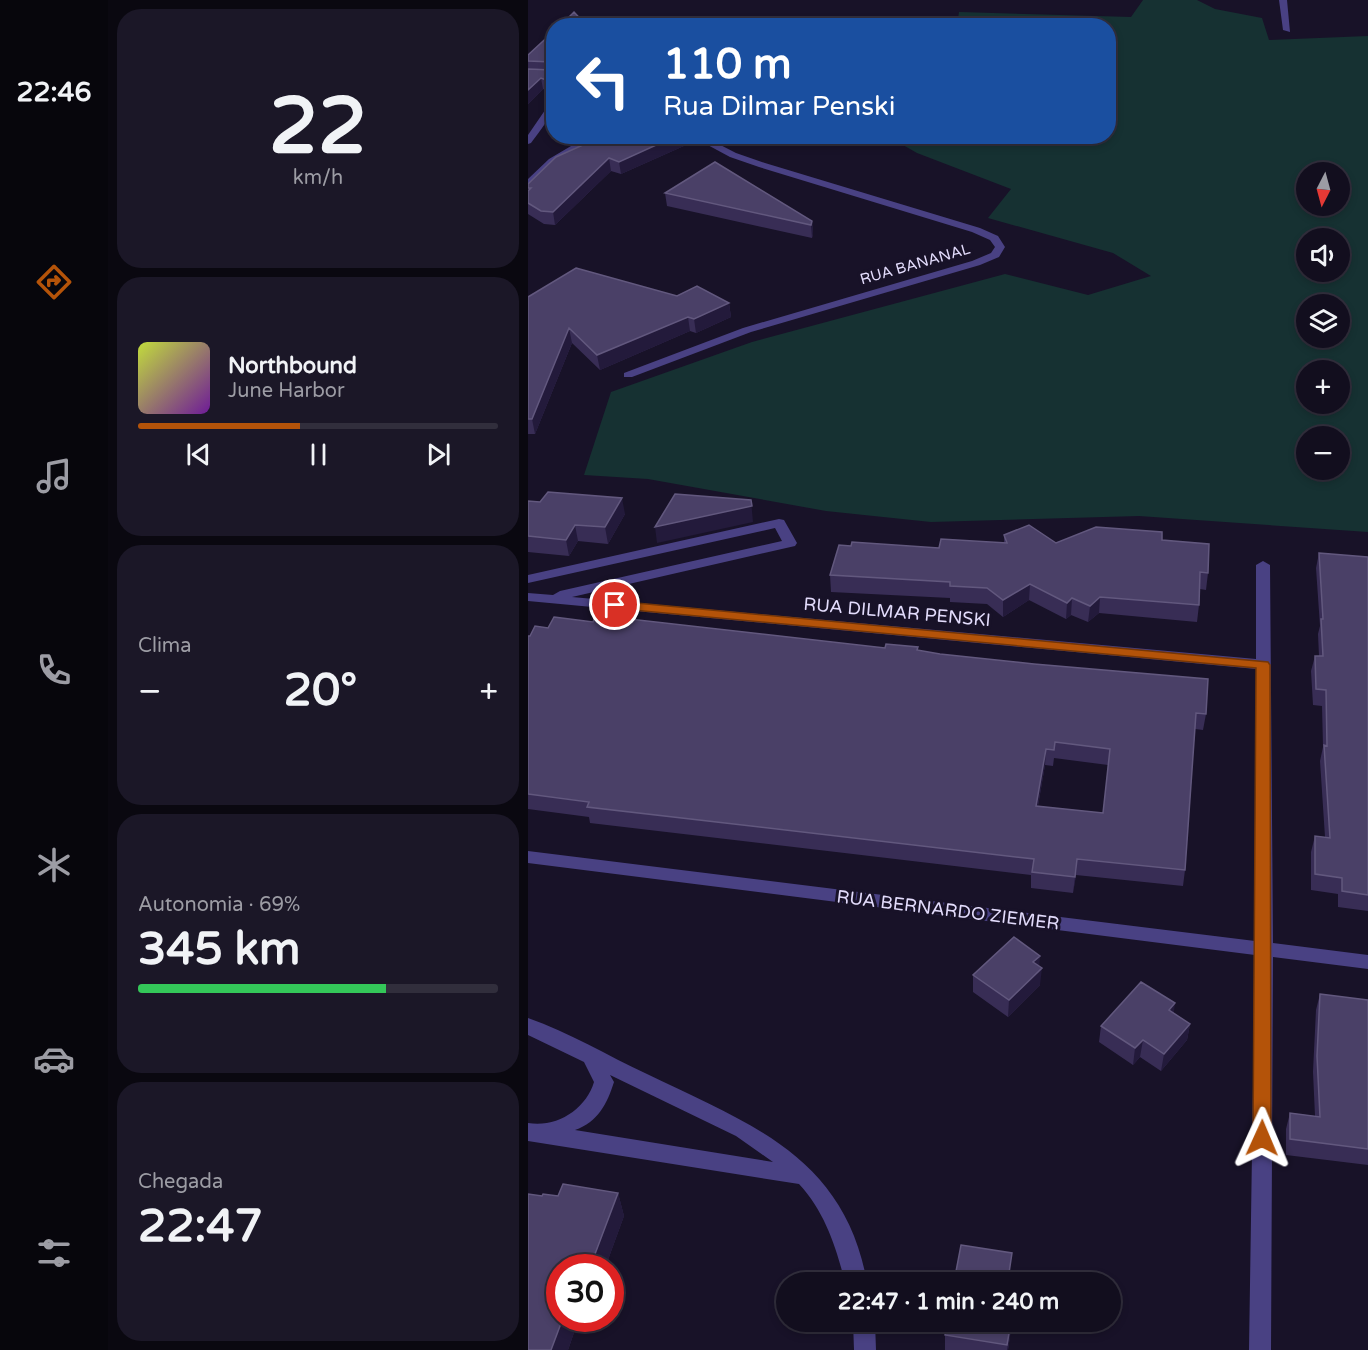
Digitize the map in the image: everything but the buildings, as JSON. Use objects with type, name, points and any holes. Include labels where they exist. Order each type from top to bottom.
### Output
[{"type":"street","points":[[1283,0],[1287,30]]},
{"type":"street","points":[[528,141],[546,112]]},
{"type":"street","points":[[528,184],[552,161],[581,144]]},
{"type":"street","name":"RUA BANANAL","points":[[628,375],[758,327],[976,263],[995,255],[1000,247],[994,238],[976,230],[914,209],[762,165],[713,144]]},
{"type":"street","points":[[528,579],[779,523],[790,543],[528,603]]},
{"type":"street","points":[[1260,1350],[1264,949],[1263,564]]},
{"type":"street","name":"RUA DILMAR PENSKI","points":[[528,597],[1263,665]]},
{"type":"street","name":"RUA BERNARDO ZIEMER","points":[[528,857],[1368,962]]},
{"type":"street","points":[[528,1026],[743,1130],[770,1147],[805,1176],[843,1236],[853,1272]]},
{"type":"street","points":[[531,1133],[574,1123],[590,1113],[600,1099],[604,1082],[591,1056]]},
{"type":"street","points":[[531,1133],[805,1176]]},
{"type":"street","points":[[864,1332],[865,1350]]},
{"type":"green space","points":[[1143,0],[1197,0],[1215,9],[1262,18],[1269,40],[1368,36],[1368,532],[1139,516],[931,522],[826,511],[648,479],[584,475],[611,392],[752,342],[1005,274],[1088,295],[1151,276],[1113,253],[988,218],[1011,189],[917,153],[901,144],[1116,144],[1116,18],[958,18],[959,12],[1131,17]]},
{"type":"route","points":[[615,605],[1263,665],[1262,1138]]}]
